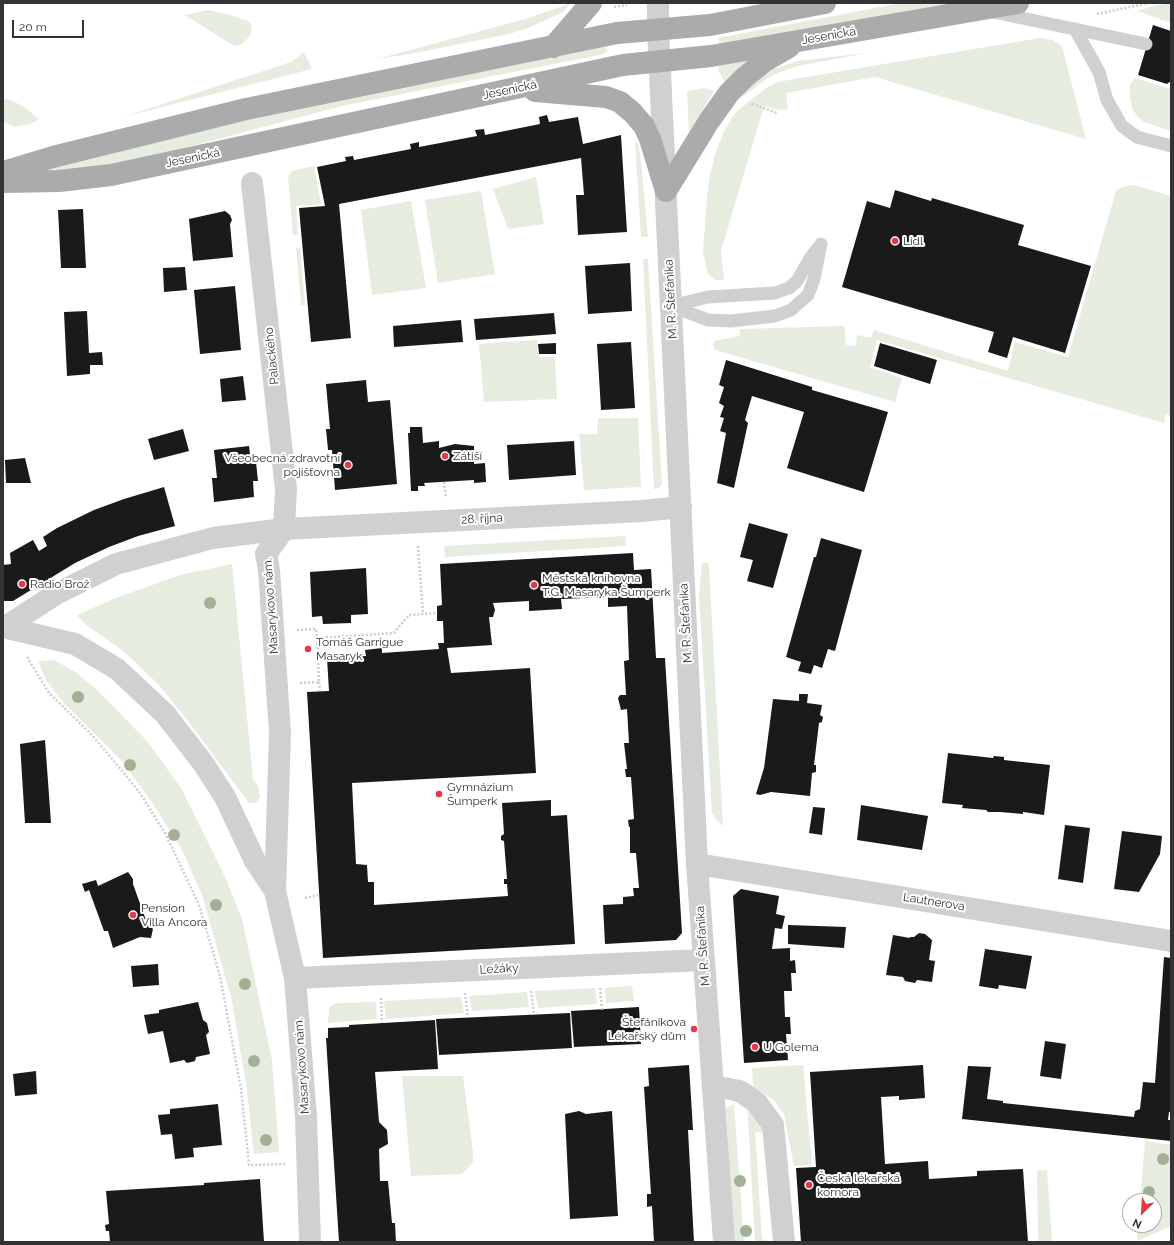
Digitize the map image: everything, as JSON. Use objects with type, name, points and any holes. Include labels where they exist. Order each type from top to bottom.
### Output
[{"type":"main road","points":[[553,47],[591,3]]},
{"type":"main road","points":[[3,172],[52,157],[246,109],[617,33],[710,25],[825,3]]},
{"type":"main road","name":"Jesenická","points":[[3,182],[59,181],[111,175],[623,65],[711,56],[1018,3]]},
{"type":"main road","points":[[666,191],[708,121],[729,93],[745,77],[765,61],[799,41]]},
{"type":"main road","points":[[510,90],[594,95],[620,102],[633,113],[644,126],[650,139],[666,191]]},
{"type":"street","name":"M. R. Štefánika","points":[[658,3],[658,30],[697,864],[724,1242]]},
{"type":"street","name":"Palackého","points":[[252,183],[286,489],[284,529]]},
{"type":"street","name":"28. října","points":[[284,529],[642,511],[680,506]]},
{"type":"street","name":"Masarykovo nám.","points":[[4,627],[56,594],[116,564],[213,538],[284,529]]},
{"type":"street","name":"Masarykovo nám.","points":[[284,529],[266,554],[269,570],[280,733],[275,891],[295,978],[306,1117],[310,1242]]},
{"type":"street","name":"Masarykovo nám.","points":[[4,627],[75,644],[117,669],[165,714],[203,763],[225,797],[255,861],[275,891]]},
{"type":"street","name":"Lautnerova","points":[[697,864],[1171,941]]},
{"type":"street","name":"Ležáky","points":[[295,978],[704,960]]},
{"type":"street","points":[[713,1086],[740,1091],[758,1103],[773,1125],[784,1242]]},
{"type":"lane","points":[[980,10],[1146,44]]},
{"type":"lane","points":[[1075,29],[1099,72],[1108,100],[1122,126],[1136,137],[1171,146]]},
{"type":"lane","points":[[821,244],[814,279],[808,295],[791,310],[775,316],[731,321],[708,320],[671,306],[708,297],[775,293],[789,288],[797,281],[811,257],[821,244]]},
{"type":"path","points":[[1093,14],[1149,3]]},
{"type":"path","points":[[613,7],[628,5]]},
{"type":"path","points":[[749,103],[777,113]]},
{"type":"path","points":[[444,482],[447,505]]},
{"type":"path","points":[[418,542],[424,614]]},
{"type":"path","points":[[317,638],[394,633],[409,616],[437,613]]},
{"type":"path","points":[[296,630],[316,629],[320,691]]},
{"type":"path","points":[[24,651],[48,693],[90,733],[114,761],[140,793],[166,835],[199,906],[220,976],[241,1090],[249,1165],[285,1164]]},
{"type":"path","points":[[297,683],[319,682]]},
{"type":"path","points":[[305,898],[318,896]]},
{"type":"path","points":[[600,984],[602,1010]]},
{"type":"path","points":[[531,989],[534,1015]]},
{"type":"path","points":[[465,992],[468,1017]]},
{"type":"path","points":[[381,997],[382,1023]]},
{"type":"shaded area","points":[[571,3],[563,12],[528,28],[509,34],[416,53],[377,59],[529,18]]},
{"type":"shaded area","points":[[901,3],[955,3],[720,45],[718,38]]},
{"type":"shaded area","points":[[1171,3],[1171,23],[1137,11],[1153,6]]},
{"type":"shaded area","points":[[208,10],[248,21],[252,28],[250,36],[242,44],[237,46],[231,44],[185,15]]},
{"type":"shaded area","points":[[1040,38],[1053,40],[1062,46],[1086,139],[875,77],[786,93],[788,109],[780,110],[764,106],[721,251],[724,280],[716,280],[708,274],[703,252],[709,180],[715,154],[724,131],[736,112],[766,88],[777,82]]},
{"type":"shaded area","points":[[604,47],[608,50],[604,54],[342,106],[173,151],[100,166],[47,174],[41,171],[96,158],[217,125]]},
{"type":"shaded area","points":[[304,52],[312,69],[123,117],[291,62]]},
{"type":"shaded area","points":[[867,53],[798,66],[780,72],[766,79],[744,96],[740,94],[761,76],[774,69],[797,61]]},
{"type":"shaded area","points":[[753,58],[725,82],[719,72],[718,61]]},
{"type":"shaded area","points":[[1135,78],[1170,89],[1171,87],[1171,131],[1144,122],[1137,116],[1132,108],[1130,97],[1130,85]]},
{"type":"shaded area","points":[[705,88],[714,91],[689,132],[687,91]]},
{"type":"shaded area","points":[[3,99],[11,100],[24,107],[39,119],[30,124],[15,127],[3,122]]},
{"type":"shaded area","points":[[635,142],[638,143],[641,161],[648,237],[641,237]]},
{"type":"shaded area","points":[[314,166],[321,204],[296,206],[298,235],[293,235],[288,177],[292,171]]},
{"type":"shaded area","points":[[536,177],[544,224],[508,229],[493,189]]},
{"type":"shaded area","points":[[1134,185],[1171,196],[1171,416],[1166,414],[1164,423],[877,340],[870,367],[902,378],[895,402],[715,350],[713,345],[714,341],[740,336],[740,329],[844,326],[846,345],[856,346],[857,335],[871,338],[874,330],[1008,371],[1015,342],[1068,357],[1116,191],[1122,187]]},
{"type":"shaded area","points":[[481,191],[495,274],[438,283],[425,200]]},
{"type":"shaded area","points":[[411,201],[426,288],[372,295],[361,210]]},
{"type":"shaded area","points":[[296,248],[300,248],[305,305],[301,305]]},
{"type":"shaded area","points":[[643,259],[648,259],[662,484],[659,488],[654,489]]},
{"type":"shaded area","points":[[537,340],[538,357],[555,357],[557,399],[484,402],[479,344]]},
{"type":"shaded area","points":[[598,418],[638,418],[641,487],[584,490],[579,434],[597,434]]},
{"type":"shaded area","points":[[625,536],[626,546],[445,557],[444,546]]},
{"type":"shaded area","points":[[702,563],[708,563],[709,567],[723,826],[716,820],[712,813],[699,596]]},
{"type":"shaded area","points":[[232,564],[253,779],[258,786],[260,797],[256,803],[249,803],[185,717],[157,683],[122,650],[85,624],[77,615],[116,598],[180,575]]},
{"type":"shaded area","points":[[54,660],[77,673],[98,691],[147,741],[181,788],[227,881],[242,919],[272,1060],[279,1152],[254,1154],[247,1090],[232,1001],[202,895],[182,850],[151,801],[122,761],[62,701],[46,680],[38,661]]},
{"type":"shaded area","points":[[632,986],[634,1001],[606,1003],[605,988]]},
{"type":"shaded area","points":[[595,988],[597,1004],[538,1008],[535,991]]},
{"type":"shaded area","points":[[527,992],[529,1007],[472,1011],[469,996]]},
{"type":"shaded area","points":[[461,997],[464,1013],[386,1019],[384,1001]]},
{"type":"shaded area","points":[[376,1002],[377,1019],[328,1023],[329,1007],[336,1003]]},
{"type":"shaded area","points":[[803,1065],[812,1165],[794,1166],[784,1114],[774,1100],[753,1087],[752,1068]]},
{"type":"shaded area","points":[[402,1076],[463,1076],[473,1151],[473,1162],[462,1174],[411,1176]]},
{"type":"shaded area","points":[[747,1101],[770,1135],[755,1131],[762,1239],[771,1242],[755,1242]]},
{"type":"shaded area","points":[[734,1104],[744,1242],[733,1242],[726,1108]]},
{"type":"shaded area","points":[[1145,1141],[1171,1145],[1171,1226],[1162,1230],[1162,1193],[1141,1193]]},
{"type":"shaded area","points":[[1047,1170],[1052,1242],[1038,1242],[1037,1171]]},
{"type":"shaded area","points":[[1138,1233],[1155,1233],[1137,1241]]},
{"type":"building","points":[[1153,25],[1171,31],[1171,81],[1167,84],[1138,75]]},
{"type":"building","points":[[547,115],[549,122],[578,117],[583,144],[621,135],[627,232],[578,235],[576,195],[584,195],[581,158],[339,204],[351,338],[311,342],[299,208],[325,206],[317,167],[346,161],[345,157],[353,156],[354,160],[411,149],[410,144],[419,142],[419,147],[477,136],[475,130],[484,129],[485,135],[540,124],[539,117]]},
{"type":"building","points":[[895,190],[931,201],[932,198],[1024,225],[1018,245],[1091,266],[1065,353],[1013,337],[1007,358],[988,352],[994,332],[842,287],[867,201],[890,208]]},
{"type":"building","points":[[83,209],[86,268],[61,268],[58,210]]},
{"type":"building","points":[[225,211],[230,215],[232,220],[230,224],[233,257],[193,261],[189,219]]},
{"type":"building","points":[[630,263],[632,311],[588,314],[585,266]]},
{"type":"building","points":[[185,267],[187,290],[164,292],[163,268]]},
{"type":"building","points":[[235,286],[241,350],[200,354],[194,290]]},
{"type":"building","points":[[87,311],[89,353],[102,352],[103,365],[90,365],[90,374],[67,376],[64,312]]},
{"type":"building","points":[[554,313],[556,334],[476,340],[474,319]]},
{"type":"building","points":[[461,320],[463,342],[394,347],[393,326]]},
{"type":"building","points":[[631,342],[635,408],[601,410],[597,344]]},
{"type":"building","points":[[556,343],[556,354],[539,354],[538,344]]},
{"type":"building","points":[[880,343],[937,360],[930,384],[874,366]]},
{"type":"building","points":[[726,360],[812,387],[812,390],[888,412],[864,492],[787,468],[804,412],[752,396],[745,420],[748,423],[734,488],[717,483],[726,433],[720,431],[724,418],[720,417],[724,406],[719,403],[724,387],[719,385]]},
{"type":"building","points":[[243,376],[246,400],[222,402],[220,379]]},
{"type":"building","points":[[366,380],[368,402],[390,400],[397,484],[335,490],[332,450],[328,450],[326,429],[330,429],[326,384]]},
{"type":"building","points":[[410,427],[422,427],[423,443],[439,441],[439,448],[455,444],[474,446],[474,464],[485,463],[486,482],[474,483],[474,480],[424,483],[425,486],[418,486],[418,491],[411,491],[408,433],[410,433]]},
{"type":"building","points":[[183,429],[189,451],[154,460],[148,439]]},
{"type":"building","points":[[574,441],[576,475],[509,480],[507,445]]},
{"type":"building","points":[[249,446],[251,463],[256,462],[258,481],[253,481],[254,497],[214,502],[212,478],[217,478],[214,450]]},
{"type":"building","points":[[25,458],[31,483],[6,483],[5,460]]},
{"type":"building","points":[[164,487],[175,526],[138,536],[109,547],[75,563],[13,601],[3,601],[3,565],[11,564],[10,553],[33,540],[39,551],[47,546],[43,537],[57,528],[94,510]]},
{"type":"building","points":[[749,523],[788,534],[773,588],[747,581],[753,560],[740,557]]},
{"type":"building","points":[[821,538],[862,550],[835,651],[828,649],[822,668],[814,665],[811,674],[798,671],[801,662],[786,657],[814,557],[816,557]]},
{"type":"building","name":"Gymnázium Šumperk","points":[[633,553],[634,570],[651,569],[656,658],[665,658],[682,933],[676,940],[605,944],[603,905],[623,904],[623,897],[634,896],[633,888],[639,888],[636,853],[630,853],[630,827],[628,820],[634,819],[631,777],[626,777],[625,769],[627,769],[624,743],[629,743],[627,709],[621,710],[618,698],[620,695],[626,695],[624,661],[629,660],[627,606],[608,607],[608,597],[561,599],[562,609],[529,611],[529,601],[493,603],[495,610],[493,617],[489,617],[492,645],[447,648],[451,673],[530,668],[536,773],[352,783],[356,864],[367,865],[368,882],[374,882],[374,905],[508,896],[507,884],[504,884],[504,879],[507,879],[504,841],[501,840],[501,836],[504,834],[502,803],[551,800],[551,816],[567,815],[575,944],[323,958],[307,692],[329,691],[327,658],[366,656],[365,650],[382,648],[382,653],[439,649],[438,643],[444,643],[443,621],[437,621],[437,606],[442,605],[440,564]]},
{"type":"building","points":[[366,568],[368,614],[351,615],[351,623],[323,624],[322,616],[312,617],[310,572]]},
{"type":"building","points":[[799,694],[808,694],[807,703],[822,705],[820,715],[823,717],[822,722],[819,723],[814,765],[816,765],[816,772],[812,773],[810,796],[771,792],[760,795],[756,794],[764,768],[773,699],[799,701]]},
{"type":"building","points":[[45,740],[51,823],[25,823],[20,744]]},
{"type":"building","points":[[948,753],[993,758],[994,756],[1004,757],[1004,760],[1050,765],[1044,815],[1023,812],[1023,814],[988,812],[986,810],[962,808],[963,805],[942,803]]},
{"type":"building","points":[[861,805],[928,816],[922,850],[857,840]]},
{"type":"building","points":[[813,807],[825,808],[822,835],[809,833]]},
{"type":"building","points":[[1065,825],[1090,828],[1083,883],[1058,879]]},
{"type":"building","points":[[1122,831],[1162,836],[1160,854],[1139,892],[1114,889]]},
{"type":"building","points":[[128,872],[133,879],[133,884],[147,923],[153,929],[151,938],[140,937],[113,948],[108,931],[104,931],[89,890],[85,892],[82,884],[96,880],[98,886]]},
{"type":"building","points":[[741,889],[779,896],[776,914],[785,916],[782,929],[775,928],[772,949],[790,948],[790,961],[795,960],[796,973],[791,973],[792,991],[784,991],[785,1017],[790,1017],[791,1034],[786,1034],[788,1060],[744,1063],[733,896]]},
{"type":"building","points":[[788,925],[846,927],[844,948],[788,944]]},
{"type":"building","points":[[919,933],[925,934],[932,940],[929,960],[935,961],[932,982],[917,980],[915,983],[905,981],[903,977],[886,975],[893,935],[910,938]]},
{"type":"building","points":[[985,949],[1032,956],[1026,989],[999,985],[998,989],[979,986]]},
{"type":"building","points":[[1164,957],[1171,958],[1171,1112],[1169,1112],[1168,1120],[1171,1120],[1171,1141],[962,1119],[968,1066],[991,1067],[987,1099],[1003,1101],[1003,1103],[1134,1117],[1135,1111],[1140,1109],[1143,1082],[1155,1083]]},
{"type":"building","points":[[158,964],[159,985],[133,987],[131,966]]},
{"type":"building","points":[[198,1002],[203,1020],[207,1023],[209,1032],[206,1035],[210,1054],[196,1057],[195,1061],[187,1063],[184,1060],[170,1063],[163,1031],[148,1034],[144,1015],[159,1013],[159,1010]]},
{"type":"building","points":[[639,1007],[641,1044],[574,1047],[571,1011]]},
{"type":"building","points":[[570,1013],[572,1048],[439,1055],[436,1019]]},
{"type":"building","points":[[435,1020],[438,1069],[375,1072],[379,1122],[387,1130],[388,1144],[379,1149],[380,1181],[388,1181],[392,1223],[395,1223],[396,1242],[339,1242],[326,1038],[328,1038],[328,1028],[349,1027],[349,1025]]},
{"type":"building","points":[[1045,1041],[1066,1044],[1061,1079],[1040,1076]]},
{"type":"building","points":[[689,1065],[693,1130],[688,1130],[694,1242],[654,1242],[652,1206],[647,1207],[647,1194],[651,1194],[644,1087],[649,1086],[648,1068]]},
{"type":"building","points":[[923,1065],[925,1098],[899,1100],[899,1096],[881,1097],[885,1164],[928,1161],[929,1179],[977,1176],[977,1171],[1023,1169],[1028,1242],[801,1242],[796,1168],[816,1167],[810,1072]]},
{"type":"building","points":[[36,1071],[37,1094],[15,1096],[13,1074]]},
{"type":"building","points":[[218,1104],[222,1145],[193,1148],[194,1157],[175,1159],[172,1134],[161,1135],[158,1115],[170,1114],[170,1109]]},
{"type":"building","points":[[579,1111],[586,1114],[612,1111],[618,1216],[570,1219],[565,1114]]},
{"type":"building","points":[[260,1179],[264,1242],[110,1242],[109,1231],[106,1231],[105,1225],[109,1224],[106,1191],[204,1185],[204,1183]]},
{"type":"place","name":"Lidl","points":[[895,241]]},
{"type":"place","name":"Zátiší","points":[[445,456]]},
{"type":"place","name":"Všeobecná zdravotní pojišťovna","points":[[348,465]]},
{"type":"place","name":"Radio Brož","points":[[22,584]]},
{"type":"place","name":"Městská knihovna T.G. Masaryka Šumperk","points":[[534,585]]},
{"type":"place","name":"Tomáš Garrigue Masaryk","points":[[308,649]]},
{"type":"place","name":"Gymnázium Šumperk","points":[[439,794]]},
{"type":"place","name":"Pension Villa Ancora","points":[[133,915]]},
{"type":"place","name":"Štefánikova Lékařský dům","points":[[694,1029]]},
{"type":"place","name":"U Golema","points":[[755,1047]]},
{"type":"place","name":"Česká lékařská komora","points":[[809,1185]]}]
